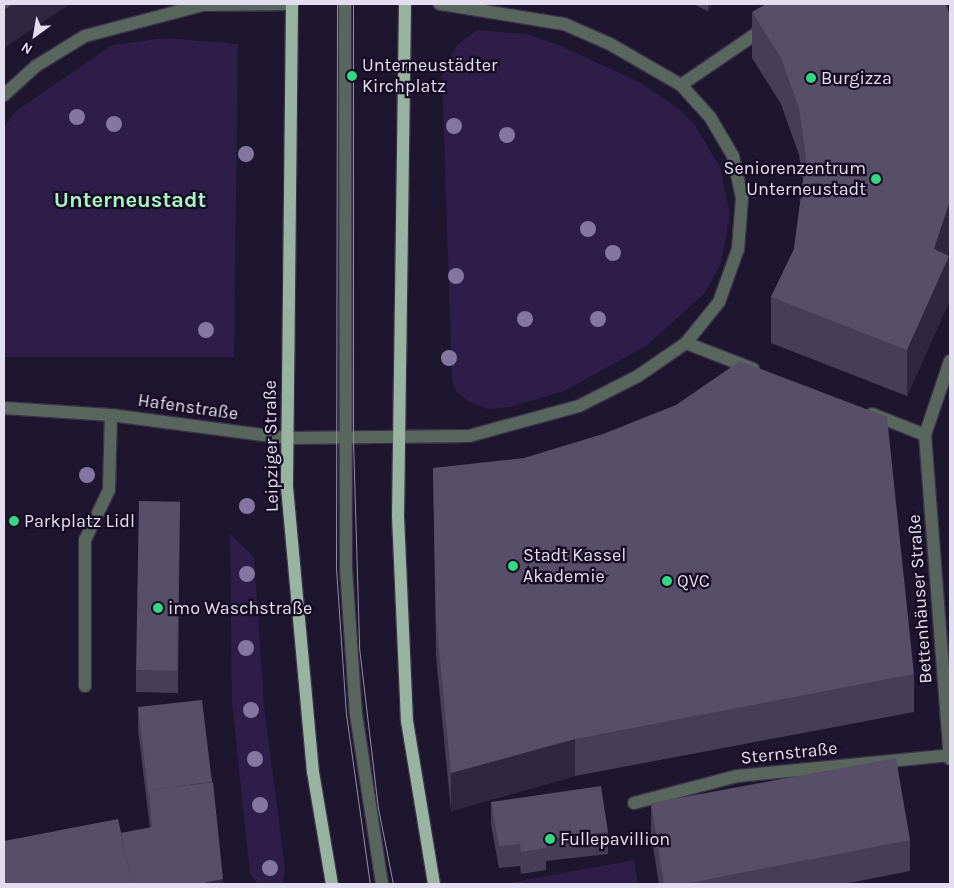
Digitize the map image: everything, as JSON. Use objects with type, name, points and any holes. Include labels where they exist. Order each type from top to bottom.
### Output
[{"type":"main road","name":"Leipziger Straße","points":[[292,4],[286,438],[313,772],[332,884]]},
{"type":"main road","points":[[405,4],[397,438],[407,721],[434,884]]},
{"type":"street","name":"Leipziger Straße","points":[[4,95],[36,66],[94,33],[202,5],[292,4]]},
{"type":"street","points":[[345,4],[344,439],[350,648],[368,811],[382,884]]},
{"type":"street","points":[[397,438],[469,436],[579,406],[638,376],[686,343],[719,302],[738,250],[742,198],[733,156],[710,117],[680,85],[610,44],[564,24],[440,4]]},
{"type":"street","points":[[680,85],[777,20]]},
{"type":"street","points":[[686,343],[764,373]]},
{"type":"street","name":"Bettenhäuser Straße","points":[[950,361],[925,435],[950,759]]},
{"type":"street","name":"Hafenstraße","points":[[4,408],[111,415],[286,438],[397,438]]},
{"type":"street","points":[[854,408],[925,435]]},
{"type":"street","points":[[85,686],[85,540],[109,490],[111,415]]},
{"type":"street","name":"Sternstraße","points":[[634,803],[737,776],[950,755]]},
{"type":"shaded area","points":[[477,30],[527,34],[561,46],[641,83],[678,108],[695,125],[720,167],[730,215],[721,263],[705,293],[646,346],[564,391],[510,407],[487,409],[469,402],[456,391],[452,379],[442,75],[457,45]]},
{"type":"shaded area","points":[[165,38],[238,44],[234,357],[4,357],[4,127],[16,111],[112,45]]},
{"type":"shaded area","points":[[230,534],[254,557],[264,705],[285,869],[283,884],[258,884],[250,874],[232,703]]},
{"type":"shaded area","points":[[634,860],[638,884],[504,884]]},
{"type":"building","points":[[4,4],[13,4],[4,10]]},
{"type":"building","name":"Seniorenzentrum Unterneustadt","points":[[766,4],[946,4],[950,16],[950,201],[934,249],[949,256],[907,350],[771,297],[794,249],[806,157],[799,108],[781,58],[752,12]]},
{"type":"building","name":"QVC","points":[[740,361],[887,417],[914,674],[575,739],[451,773],[436,619],[433,468],[524,458],[603,434],[676,405]]},
{"type":"building","name":"imo Waschstraße","points":[[139,501],[180,502],[177,671],[136,670]]},
{"type":"building","points":[[202,700],[212,782],[149,790],[149,799],[138,707]]},
{"type":"building","points":[[896,758],[910,840],[684,884],[664,884],[651,803]]},
{"type":"building","points":[[213,782],[223,879],[199,884],[132,884],[121,833],[152,827],[149,790]]},
{"type":"building","points":[[601,786],[608,832],[546,839],[546,848],[521,852],[520,844],[499,846],[491,802]]},
{"type":"building","points":[[118,819],[132,883],[4,884],[4,841]]},
{"type":"tram line","points":[[337,4],[336,568],[346,714],[370,884]]},
{"type":"tram line","points":[[353,4],[353,440],[359,647],[378,808],[393,884]]},
{"type":"place","name":"Unterneustädter Kirchplatz","points":[[352,76]]},
{"type":"place","name":"Burgizza","points":[[811,78]]},
{"type":"place","name":"Seniorenzentrum Unterneustadt","points":[[876,179]]},
{"type":"place","name":"Parkplatz Lidl","points":[[14,521]]},
{"type":"place","name":"Stadt Kassel Akademie","points":[[513,566]]},
{"type":"place","name":"QVC","points":[[667,581]]},
{"type":"place","name":"imo Waschstraße","points":[[158,608]]},
{"type":"place","name":"Fullepavillion","points":[[550,839]]},
{"type":"district","name":"Unterneustadt","points":[[130,201]]}]
